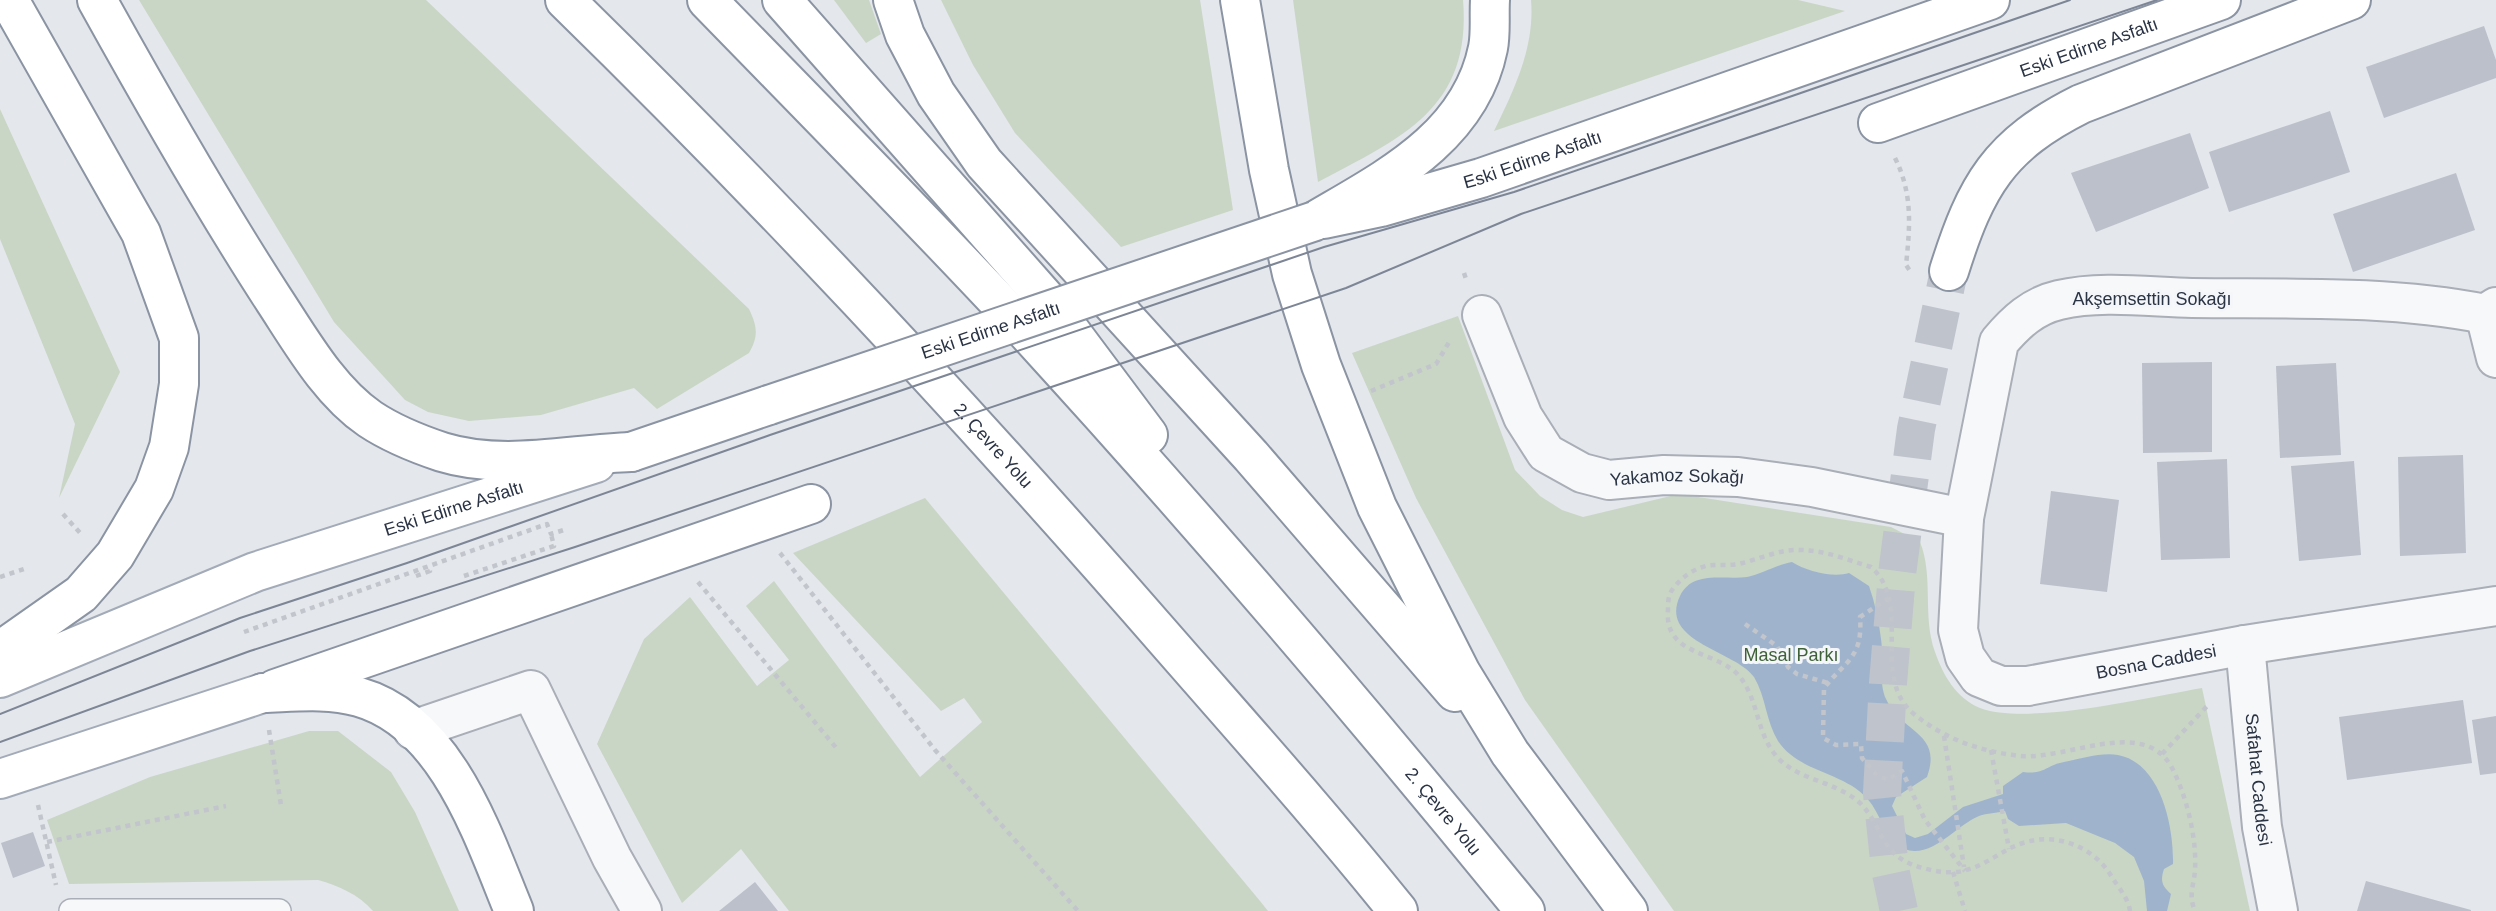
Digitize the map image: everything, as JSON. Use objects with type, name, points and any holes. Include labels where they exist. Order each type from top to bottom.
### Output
[{"type":"main road","points":[[0,651],[81,594],[115,555],[154,489],[169,447],[179,384],[179,338],[141,233],[9,0]]},
{"type":"main road","points":[[96,0],[264,285],[331,381],[369,418],[409,440],[444,453],[480,458],[524,461],[631,452]]},
{"type":"main road","name":"2. Çevre Yolu","points":[[565,0],[786,222],[1080,541],[1398,911]]},
{"type":"main road","name":"2. Çevre Yolu","points":[[707,0],[1012,317],[1197,522],[1425,788],[1525,911]]},
{"type":"main road","points":[[782,0],[1047,300],[1145,429],[1197,522]]},
{"type":"main road","points":[[893,0],[905,35],[936,94],[984,163],[1260,466],[1510,753],[1628,911]]},
{"type":"main road","points":[[1240,0],[1269,170],[1292,274],[1336,404],[1377,507],[1425,605],[1510,753]]},
{"type":"main road","points":[[1315,221],[1411,163],[1434,144],[1454,121],[1474,86],[1488,48],[1490,0]]},
{"type":"main road","name":"Eski Edirne Asfaltı","points":[[0,678],[255,572],[631,452],[1315,221],[1381,207],[1481,178],[1990,0]]},
{"type":"main road","name":"Eski Edirne Asfaltı","points":[[1878,123],[2221,0]]},
{"type":"main road","points":[[1949,271],[1964,223],[1989,178],[2014,146],[2046,122],[2081,104],[2351,0]]},
{"type":"main road","points":[[14,775],[263,693],[811,504]]},
{"type":"main road","points":[[263,693],[317,691],[360,697],[379,705],[412,730],[442,761],[468,799],[514,911]]},
{"type":"main road","points":[[1350,852],[1371,911]]},
{"type":"street","name":"Akşemsettin Sokağı","points":[[1965,518],[1999,342],[2014,324],[2035,309],[2060,300],[2109,297],[2382,300],[2490,311]]},
{"type":"street","points":[[2490,311],[2496,358]]},
{"type":"street","name":"Yakamoz Sokağı","points":[[1469,323],[1546,453],[1582,473],[1609,480],[1664,475],[1738,477],[1812,487],[1965,518]]},
{"type":"street","name":"Bosna Caddesi","points":[[1965,518],[1958,630],[1965,657],[1979,677],[2001,686],[2028,686],[2245,645],[2496,606]]},
{"type":"street","name":"Safahat Caddesi","points":[[2245,645],[2262,827],[2277,911]]},
{"type":"street","points":[[412,730],[531,690],[612,858],[642,911]]},
{"type":"lane","points":[[71,911],[279,911]]},
{"type":"path","points":[[1878,123],[1906,179],[1911,217],[1906,265]]},
{"type":"path","points":[[1336,404],[1436,364],[1469,323]]},
{"type":"path","points":[[63,514],[86,539]]},
{"type":"path","points":[[755,523],[961,780],[1078,911]]},
{"type":"path","points":[[244,632],[547,524],[554,547],[464,576]]},
{"type":"path","points":[[551,534],[567,529]]},
{"type":"path","points":[[2130,911],[2105,865],[2080,847],[2055,838],[2022,843],[1994,860],[1965,871],[1953,872],[1905,862],[1891,852],[1859,802],[1791,768],[1777,757],[1765,740],[1753,701],[1738,675],[1679,642],[1667,618],[1670,593],[1682,576],[1706,566],[1736,564],[1798,550],[1826,554],[1871,567],[1880,575],[1889,598],[1894,686],[1911,712],[1944,736],[2023,756],[2141,742],[2162,754],[2172,768],[2193,841],[2195,870],[2190,889],[2193,910]]},
{"type":"path","points":[[416,576],[430,571],[429,567]]},
{"type":"path","points":[[0,577],[24,569]]},
{"type":"path","points":[[1889,598],[1860,617],[1859,647],[1853,659],[1828,683],[1822,701],[1823,738],[1827,742],[1861,744],[1862,758],[1872,773],[1889,779],[1902,771],[1925,820],[1965,871]]},
{"type":"path","points":[[728,621],[838,750]]},
{"type":"path","points":[[1745,624],[1772,642],[1788,667],[1797,674],[1828,683]]},
{"type":"path","points":[[263,693],[281,805]]},
{"type":"path","points":[[2162,754],[2215,696]]},
{"type":"path","points":[[1944,736],[1965,871]]},
{"type":"path","points":[[1991,750],[2009,849]]},
{"type":"path","points":[[14,775],[47,842],[57,889]]},
{"type":"path","points":[[47,842],[226,806]]},
{"type":"path","points":[[1953,872],[1965,911]]},
{"type":"green space","points":[[139,0],[426,0],[749,309],[756,331],[749,353],[657,409],[634,388],[541,415],[469,421],[428,412],[405,400],[334,322]]},
{"type":"green space","points":[[834,0],[869,0],[881,34],[866,43]]},
{"type":"green space","points":[[941,0],[1200,0],[1233,210],[1121,247],[1015,133],[973,65]]},
{"type":"green space","points":[[1293,0],[1463,0],[1463,37],[1456,68],[1443,94],[1425,115],[1403,134],[1318,182]]},
{"type":"green space","points":[[1531,0],[1798,0],[1845,11],[1494,131],[1522,68],[1530,35]]},
{"type":"green space","points":[[0,109],[120,372],[59,498],[75,424],[0,239]]},
{"type":"green space","name":"Masal Parkı","points":[[1458,316],[1515,470],[1540,496],[1562,510],[1583,517],[1679,494],[1891,527],[1920,542],[1926,569],[1929,625],[1935,652],[1957,692],[1980,708],[2001,713],[2057,712],[2202,688],[2250,911],[1674,911],[1525,700],[1416,498],[1352,353]]},
{"type":"green space","points":[[925,498],[1268,911],[789,911],[741,849],[682,903],[597,744],[644,639],[690,597],[757,686],[789,660],[746,606],[774,581],[920,777],[982,722],[964,698],[941,711],[793,553]]},
{"type":"green space","points":[[309,731],[338,731],[391,772],[415,812],[459,911],[373,911],[348,891],[318,880],[69,884],[47,820],[150,777]]},
{"type":"water","points":[[1792,562],[1820,573],[1849,573],[1869,586],[1882,646],[1882,685],[1886,699],[1893,711],[1918,734],[1930,751],[1927,777],[1896,797],[1892,806],[1906,834],[1915,838],[1928,834],[1963,807],[2003,794],[2003,786],[2023,772],[2041,771],[2058,763],[2091,756],[2118,755],[2133,760],[2145,770],[2162,799],[2173,849],[2173,864],[2164,869],[2162,877],[2164,886],[2171,894],[2167,911],[2147,911],[2144,881],[2134,857],[2115,843],[2066,823],[2019,826],[2008,819],[2005,811],[1979,816],[1931,847],[1914,851],[1905,849],[1893,840],[1875,809],[1861,792],[1787,752],[1774,734],[1754,677],[1745,668],[1689,635],[1680,624],[1676,612],[1680,596],[1692,582],[1709,578],[1747,577]]},
{"type":"building","points":[[2484,26],[2496,60],[2496,78],[2384,118],[2366,67]]},
{"type":"building","points":[[2330,111],[2350,172],[2229,212],[2209,152]]},
{"type":"building","points":[[2190,133],[2209,188],[2096,232],[2071,173]]},
{"type":"building","points":[[2456,173],[2475,230],[2353,272],[2333,214]]},
{"type":"building","points":[[2212,362],[2212,452],[2143,453],[2142,363]]},
{"type":"building","points":[[2336,363],[2341,455],[2280,458],[2276,366]]},
{"type":"building","points":[[2463,455],[2466,553],[2400,556],[2398,457]]},
{"type":"building","points":[[2227,459],[2230,558],[2161,560],[2157,462]]},
{"type":"building","points":[[2354,461],[2361,555],[2299,561],[2291,466]]},
{"type":"building","points":[[2051,491],[2119,500],[2107,592],[2040,584]]},
{"type":"building","points":[[2463,700],[2472,763],[2347,780],[2339,717]]},
{"type":"building","points":[[2496,716],[2496,773],[2480,775],[2472,720]]},
{"type":"building","points":[[33,832],[45,866],[13,878],[1,843]]},
{"type":"building","points":[[2366,881],[2471,910],[2471,911],[2357,911]]},
{"type":"building","points":[[755,882],[778,911],[719,911]]},
{"type":"tunnel","points":[[1899,911],[1890,869],[1882,793],[1888,683],[1897,574],[1916,429],[1949,271]]},
{"type":"tram line","points":[[0,714],[240,618],[407,563],[770,435],[1324,247],[1514,192],[2070,0]]},
{"type":"tram line","points":[[0,742],[250,651],[575,547],[1346,288],[1521,214],[2157,0]]}]
